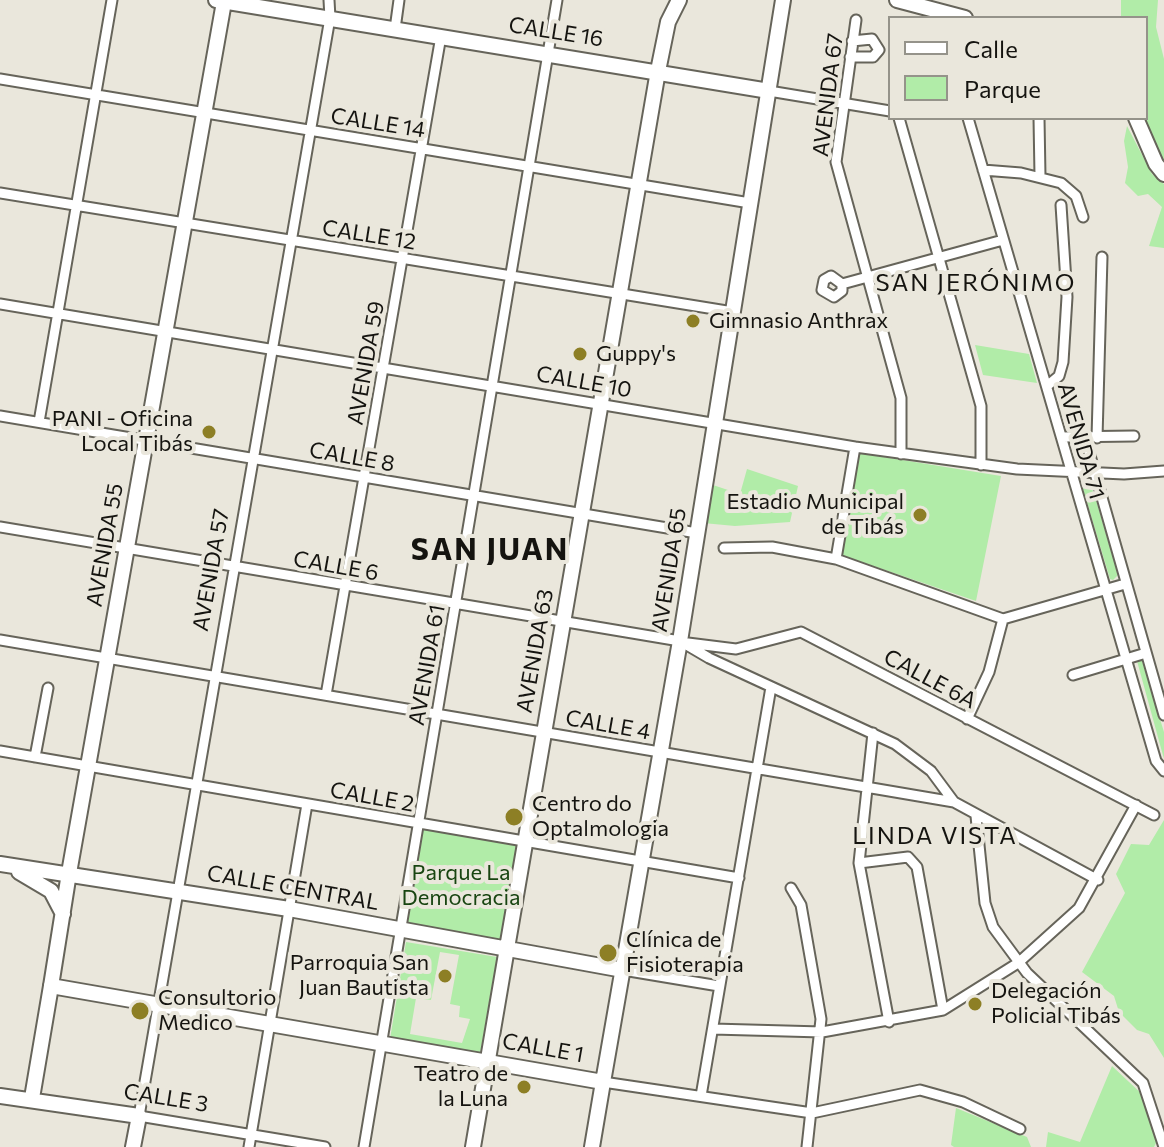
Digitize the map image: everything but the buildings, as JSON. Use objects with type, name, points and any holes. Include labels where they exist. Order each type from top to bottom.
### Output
[{"type":"main road","name":"AVENIDA 63","points":[[473,1147],[658,71],[668,22],[679,0]]},
{"type":"main road","name":"AVENIDA 65","points":[[592,1147],[680,641],[783,0]]},
{"type":"main road","points":[[897,0],[957,16]]},
{"type":"main road","name":"CALLE 16","points":[[221,1],[769,91]]},
{"type":"main road","name":"AVENIDA 55","points":[[32,1098],[221,1]]},
{"type":"main road","points":[[1137,120],[1156,164],[1164,174]]},
{"type":"main road","name":"CALLE CENTRAL","points":[[0,865],[69,873],[289,909],[623,970]]},
{"type":"main road","name":"CALLE CENTRAL","points":[[0,865],[41,882],[58,902],[63,914]]},
{"type":"main road","name":"CALLE 1","points":[[51,986],[603,1082]]},
{"type":"main road","name":"CALLE 3","points":[[0,1096],[32,1098],[139,1116]]},
{"type":"main road","name":"AVENIDA 57","points":[[133,1147],[139,1116]]},
{"type":"street","points":[[39,422],[112,0]]},
{"type":"street","name":"AVENIDA 57","points":[[139,1116],[330,18],[329,0]]},
{"type":"street","points":[[395,29],[399,0]]},
{"type":"street","name":"AVENIDA 61","points":[[364,1147],[557,0]]},
{"type":"street","name":"AVENIDA 63","points":[[668,22],[672,0]]},
{"type":"street","name":"AVENIDA 67","points":[[856,20],[836,162],[901,398],[901,454]]},
{"type":"street","name":"AVENIDA 59","points":[[326,695],[441,36]]},
{"type":"street","points":[[850,57],[873,57],[879,50],[872,39],[852,41]]},
{"type":"street","name":"CALLE 14","points":[[0,79],[750,203]]},
{"type":"street","name":"CALLE 16","points":[[769,91],[888,111]]},
{"type":"street","points":[[900,120],[981,406],[981,465]]},
{"type":"street","name":"AVENIDA 71","points":[[969,120],[1156,761],[1164,771]]},
{"type":"street","points":[[1039,120],[1040,176]]},
{"type":"street","points":[[983,170],[1040,176],[1072,191],[1083,217]]},
{"type":"street","name":"CALLE 12","points":[[0,193],[733,312]]},
{"type":"street","points":[[1047,386],[1059,376],[1063,362],[1067,297],[1061,205]]},
{"type":"street","points":[[842,284],[1003,240]]},
{"type":"street","points":[[1097,438],[1102,257]]},
{"type":"street","name":"CALLE 10","points":[[0,304],[901,454],[981,465],[1071,472],[1164,471]]},
{"type":"street","name":"CALLE 8","points":[[0,416],[697,533]]},
{"type":"street","points":[[1062,437],[1134,436]]},
{"type":"street","name":"AVENIDA 71","points":[[1085,438],[1164,715]]},
{"type":"street","points":[[836,559],[855,447]]},
{"type":"street","name":"CALLE 6","points":[[0,527],[680,641],[709,658],[895,744],[931,771],[954,802]]},
{"type":"street","points":[[724,548],[772,547],[836,559],[1003,619],[1125,584]]},
{"type":"street","points":[[967,719],[989,672],[1003,619]]},
{"type":"street","name":"CALLE 6A","points":[[680,641],[736,649],[801,632],[1154,815]]},
{"type":"street","points":[[0,653],[1,640]]},
{"type":"street","name":"CALLE 4","points":[[1,640],[954,802],[1098,880]]},
{"type":"street","points":[[709,658],[711,647]]},
{"type":"street","points":[[1073,675],[1146,653]]},
{"type":"street","points":[[701,1096],[771,687]]},
{"type":"street","points":[[35,757],[48,688]]},
{"type":"street","points":[[873,733],[859,863],[889,1022]]},
{"type":"street","name":"CALLE 2","points":[[0,751],[739,878]]},
{"type":"street","points":[[249,1147],[307,804]]},
{"type":"street","points":[[713,1029],[822,1032],[943,1010],[1018,963],[1079,908],[1098,880],[1136,805]]},
{"type":"street","points":[[976,816],[985,903],[993,927],[1018,963],[1143,1083],[1164,1147]]},
{"type":"street","points":[[859,863],[908,857],[917,867],[943,1010]]},
{"type":"street","points":[[791,888],[801,905],[822,1032],[807,1147]]},
{"type":"street","name":"CALLE CENTRAL","points":[[623,970],[719,986]]},
{"type":"street","name":"CALLE 1","points":[[603,1082],[812,1113],[916,1089],[957,1100],[1020,1129]]},
{"type":"street","name":"CALLE 3","points":[[139,1116],[325,1147]]},
{"type":"green space","points":[[1121,0],[1158,0],[1156,27],[1164,59],[1164,164],[1144,120],[1148,120],[1148,16],[1121,16]]},
{"type":"green space","points":[[1127,126],[1152,174],[1164,184],[1164,248],[1149,246],[1162,207],[1148,194],[1138,196],[1125,183],[1128,167],[1124,141]]},
{"type":"green space","points":[[975,345],[1029,354],[1037,383],[983,375]]},
{"type":"green space","name":"Estadio Municipal de Tibás","points":[[859,453],[1001,476],[976,601],[841,555]]},
{"type":"green space","points":[[747,469],[798,486],[790,522],[735,526],[703,523],[710,484],[740,494]]},
{"type":"green space","points":[[1091,483],[1118,575],[1113,580],[1110,579],[1083,489],[1084,484]]},
{"type":"green space","points":[[1137,661],[1142,661],[1164,732],[1164,759]]},
{"type":"green space","points":[[1164,820],[1164,1058],[1149,1034],[1137,1030],[1119,1012],[1114,996],[1082,972],[1125,893],[1116,874],[1131,844],[1149,845]]},
{"type":"green space","name":"Parque La Democracia","points":[[418,827],[521,844],[503,943],[401,925]]},
{"type":"green space","points":[[406,942],[497,957],[480,1054],[390,1039]],"holes":[[[440,952],[459,955],[450,1004],[460,1006],[459,1017],[470,1019],[462,1043],[410,1034],[416,998],[431,1000]]]},
{"type":"green space","points":[[1112,1066],[1144,1096],[1158,1139],[1154,1147],[1046,1147],[1048,1132],[1080,1142]]},
{"type":"green space","points":[[956,1108],[1027,1137],[1031,1147],[954,1147],[951,1145]]},
{"type":"place","name":"Gimnasio Anthrax","points":[[693,321]]},
{"type":"place","name":"Guppy's","points":[[580,354]]},
{"type":"place","name":"PANI - Oficina Local Tibás","points":[[209,432]]},
{"type":"place","name":"Estadio Municipal de Tibás","points":[[920,515]]},
{"type":"place","name":"Centro do Optalmologia","points":[[514,817]]},
{"type":"place","name":"Clínica de Fisioterapia","points":[[608,953]]},
{"type":"place","name":"Parroquia San Juan Bautista","points":[[445,976]]},
{"type":"place","name":"Delegación Policial Tibás","points":[[975,1004]]},
{"type":"place","name":"Consultorio Medico","points":[[140,1011]]},
{"type":"place","name":"Teatro de la Luna","points":[[524,1087]]},
{"type":"district","name":"SAN JERÓNIMO","points":[[976,283]]},
{"type":"district","name":"SAN JUAN","points":[[490,550]]},
{"type":"district","name":"LINDA VISTA","points":[[935,836]]}]
